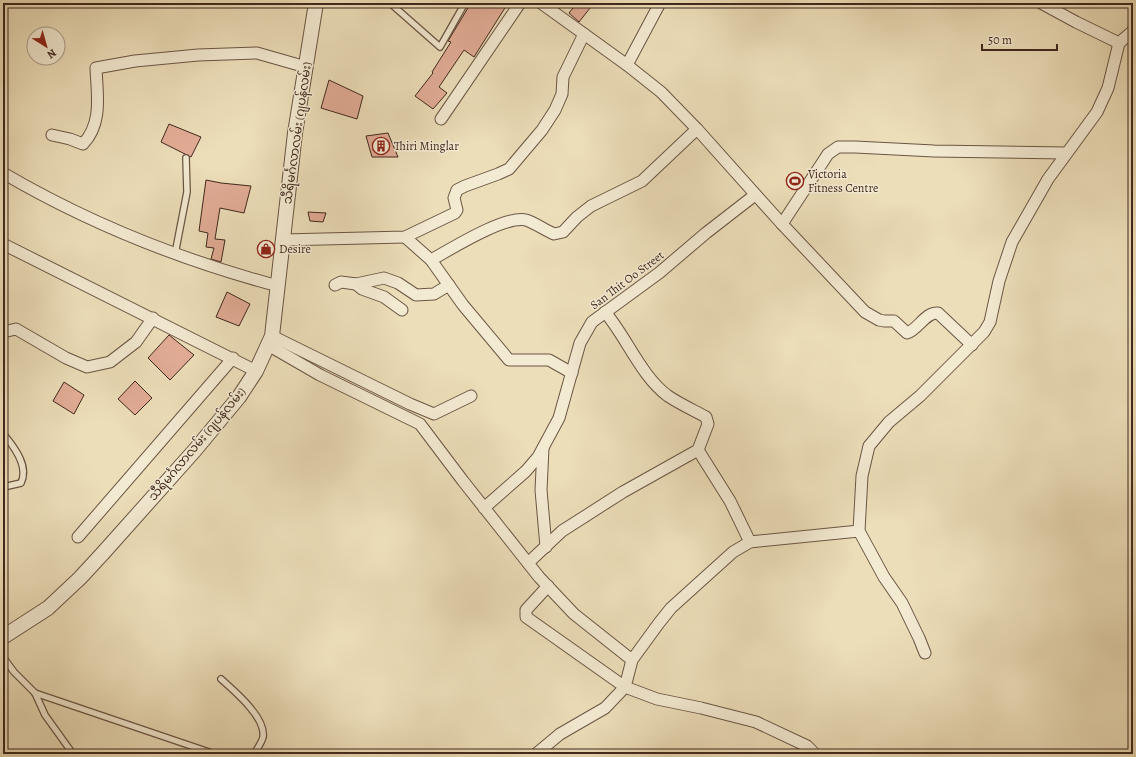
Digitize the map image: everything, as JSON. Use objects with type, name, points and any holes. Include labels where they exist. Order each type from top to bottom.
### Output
[{"type":"street","name":"သီရိမင်္ဂလာလမ်း (ဂျပန်လမ်း)","points":[[3,637],[48,608],[99,558],[195,450],[239,397],[256,371],[270,341],[278,286],[295,133],[316,3]]},
{"type":"street","points":[[441,119],[520,3]]},
{"type":"street","points":[[541,3],[627,65],[661,92],[697,129],[782,224],[866,312],[879,320],[894,321],[906,333],[913,330],[931,314],[938,313],[972,345]]},
{"type":"street","points":[[627,65],[660,3]]},
{"type":"street","points":[[1041,3],[1119,43]]},
{"type":"street","points":[[925,653],[902,603],[884,577],[859,531],[862,476],[869,446],[889,422],[920,396],[984,332],[990,322],[999,281],[1012,242],[1048,179],[1097,112],[1108,88],[1119,43],[1133,31]]},
{"type":"street","points":[[283,240],[405,237],[455,213],[457,210],[454,198],[457,190],[509,169],[542,130],[555,110],[562,94],[562,77],[584,34]]},
{"type":"street","points":[[52,135],[83,144],[90,136],[98,114],[96,68],[135,61],[198,55],[257,53],[306,67]]},
{"type":"street","points":[[431,260],[510,220],[526,220],[554,234],[563,232],[577,217],[591,206],[642,181],[697,129]]},
{"type":"street","points":[[782,224],[828,154],[838,147],[934,151],[1066,153]]},
{"type":"street","points":[[3,173],[39,194],[175,255],[237,275],[278,286]]},
{"type":"street","name":"San Thit Oo Street","points":[[484,508],[526,471],[538,457],[559,418],[580,344],[592,322],[659,273],[706,233],[756,195]]},
{"type":"street","points":[[405,237],[431,260],[464,305],[509,360],[549,360],[572,373]]},
{"type":"street","points":[[3,244],[233,358],[256,371]]},
{"type":"street","points":[[335,285],[341,282],[356,284],[384,278],[398,283],[416,295],[434,294],[449,285]]},
{"type":"street","points":[[356,284],[362,289],[384,297],[402,310]]},
{"type":"street","points":[[528,563],[562,531],[623,492],[698,450],[708,424],[706,417],[667,395],[647,375],[606,312]]},
{"type":"street","points":[[3,332],[16,329],[66,358],[87,367],[110,362],[136,342],[153,318]]},
{"type":"street","points":[[270,341],[434,414],[471,396]]},
{"type":"street","points":[[270,341],[320,375],[420,424],[484,508],[548,586],[574,614],[632,660]]},
{"type":"street","points":[[78,537],[233,358]]},
{"type":"street","points":[[544,445],[541,490],[546,547]]},
{"type":"street","points":[[698,450],[730,501],[750,542]]},
{"type":"street","points":[[536,754],[560,734],[605,708],[625,687],[632,660],[659,622],[671,608],[733,552],[750,542],[859,531]]},
{"type":"street","points":[[548,586],[526,610],[526,617],[625,687],[657,699],[756,722],[807,746],[815,754]]},
{"type":"lane","points":[[390,3],[440,47],[465,3]]},
{"type":"lane","points":[[175,255],[187,192],[186,158]]},
{"type":"lane","points":[[3,436],[15,449],[22,467],[23,478],[21,483],[3,486]]},
{"type":"lane","points":[[3,657],[14,672],[35,693],[45,715],[73,754]]},
{"type":"lane","points":[[221,679],[256,715],[262,726],[262,737],[254,754]]},
{"type":"lane","points":[[35,693],[215,754]]},
{"type":"building","points":[[471,3],[508,3],[474,57],[464,50],[439,87],[447,93],[433,109],[415,96],[433,73],[432,72],[451,42],[448,41]]},
{"type":"building","points":[[577,3],[594,3],[579,22],[569,13]]},
{"type":"building","points":[[329,80],[363,96],[357,119],[321,108]]},
{"type":"building","points":[[169,124],[201,137],[191,157],[161,142]]},
{"type":"building","name":"Thiri Minglar","points":[[388,133],[398,157],[372,157],[366,136]]},
{"type":"building","points":[[206,180],[251,186],[244,213],[220,208],[215,239],[225,240],[221,262],[211,259],[214,248],[206,247],[208,233],[199,231]]},
{"type":"building","points":[[308,212],[326,213],[323,222],[310,221]]},
{"type":"building","points":[[227,292],[250,304],[239,326],[216,317]]},
{"type":"building","points":[[169,335],[194,355],[170,380],[148,358]]},
{"type":"building","points":[[135,381],[152,398],[135,415],[118,399]]},
{"type":"building","points":[[64,382],[84,395],[74,414],[53,401]]},
{"type":"place","name":"Thiri Minglar","points":[[381,146]]},
{"type":"place","name":"Victoria Fitness Centre","points":[[795,181]]},
{"type":"place","name":"Desire","points":[[266,249]]}]
